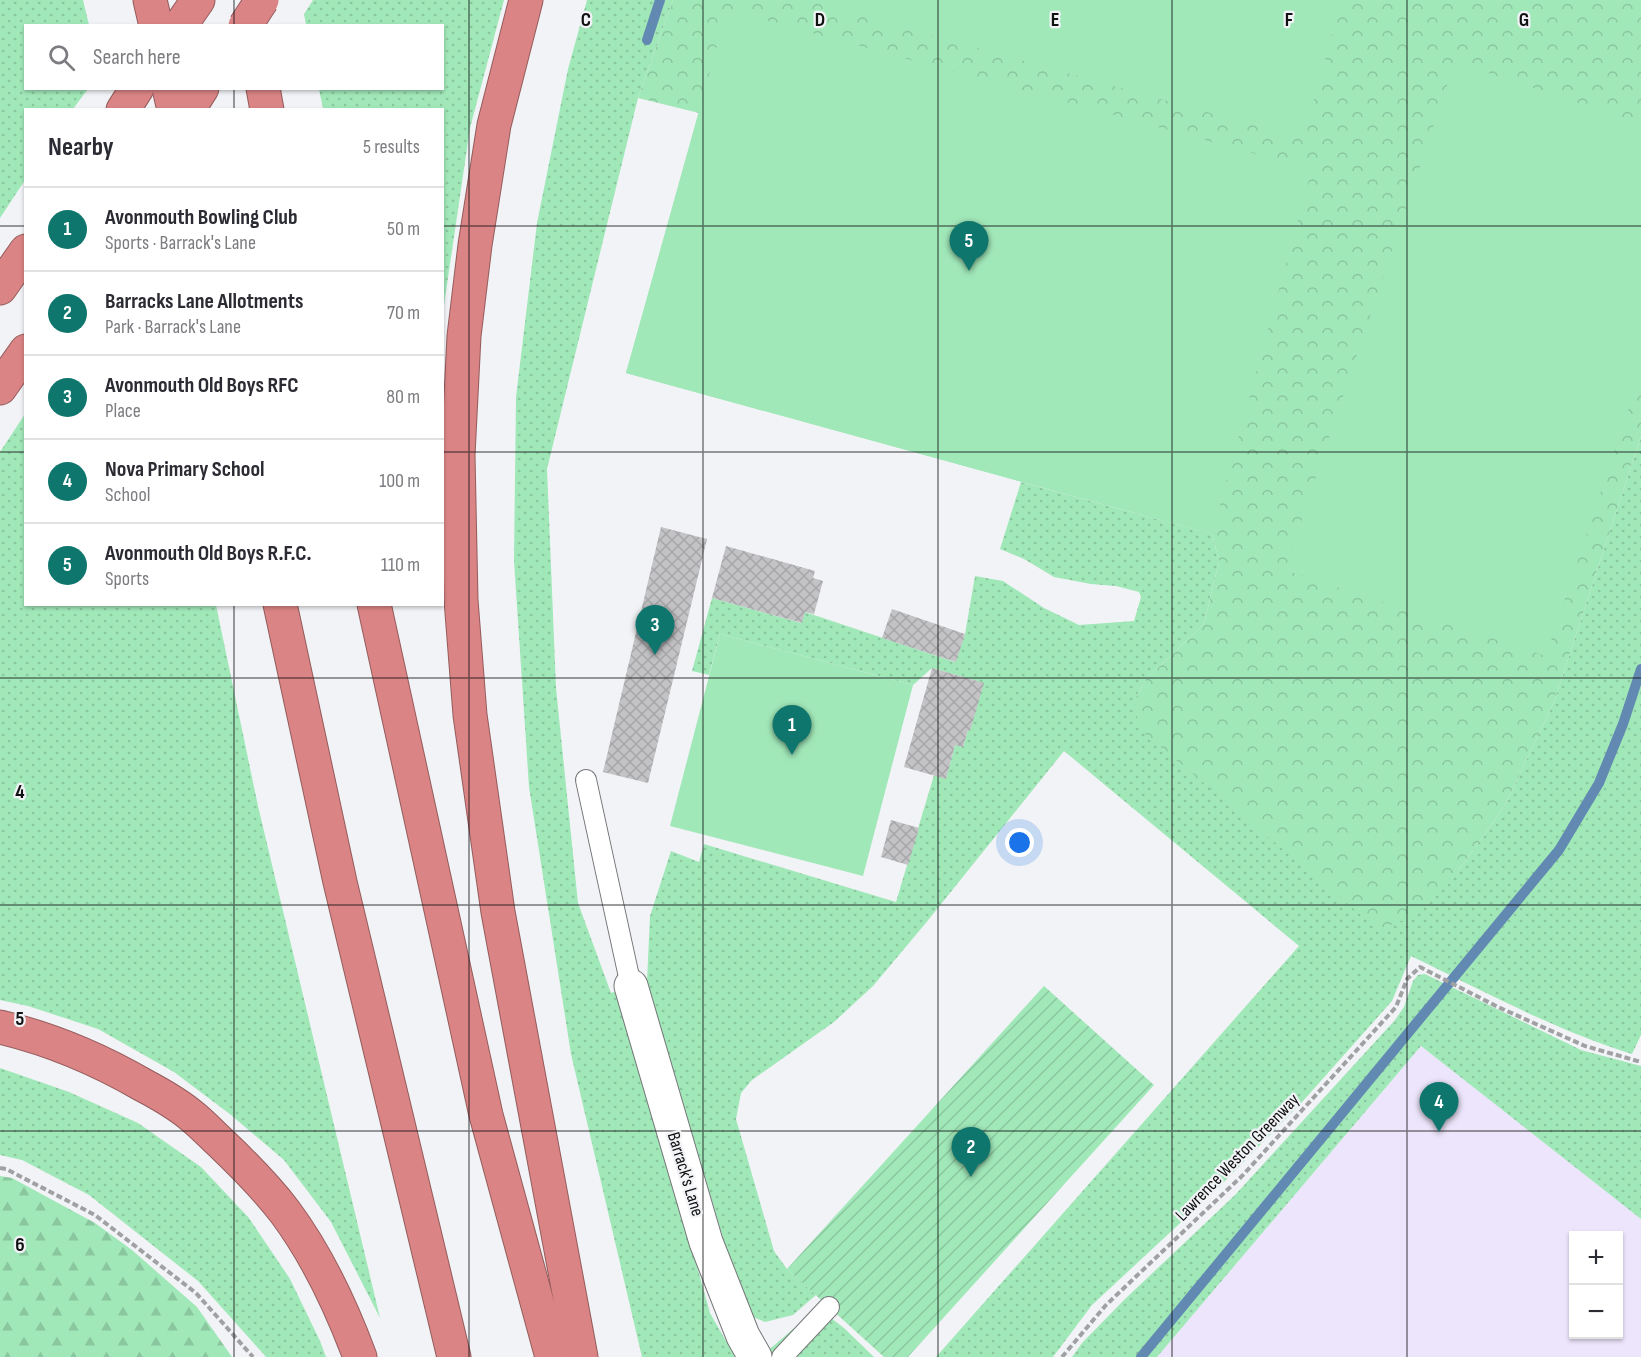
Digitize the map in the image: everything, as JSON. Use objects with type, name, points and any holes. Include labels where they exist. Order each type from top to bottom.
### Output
[{"type":"highway","points":[[150,0],[156,24]]},
{"type":"highway","points":[[181,24],[198,0]]},
{"type":"highway","points":[[246,0],[250,24]]},
{"type":"highway","points":[[246,24],[262,0]]},
{"type":"highway","points":[[526,0],[494,125],[464,336],[458,454],[461,600],[470,715],[498,912],[581,1357]]},
{"type":"highway","points":[[124,108],[136,90]]},
{"type":"highway","points":[[169,90],[174,108]]},
{"type":"highway","points":[[189,108],[201,90]]},
{"type":"highway","points":[[263,90],[267,108]]},
{"type":"highway","points":[[0,288],[24,253]]},
{"type":"highway","points":[[0,388],[24,354]]},
{"type":"highway","points":[[280,606],[340,882],[454,1357]]},
{"type":"highway","points":[[374,606],[486,1115],[552,1357]]},
{"type":"highway","points":[[0,1027],[75,1050],[138,1082],[192,1116],[255,1176],[285,1213],[314,1257],[345,1318],[360,1357]]},
{"type":"street","name":"Barrack's Lane","points":[[631,986],[706,1242],[743,1336],[755,1357]]},
{"type":"lane","points":[[586,780],[631,986]]},
{"type":"lane","points":[[782,1357],[829,1308]]},
{"type":"path","name":"Lawrence Weston Greenway","points":[[1062,1357],[1106,1305],[1243,1175],[1396,1007],[1407,979],[1420,967],[1498,1007],[1585,1046],[1641,1062]]},
{"type":"path","points":[[0,1168],[95,1215],[196,1293],[253,1357]]},
{"type":"shaded area","points":[[1421,1046],[1641,1219],[1641,1357],[1157,1357]]},
{"type":"green space","points":[[0,0],[83,0],[89,24],[24,24],[24,90],[87,90],[74,108],[24,108],[24,182],[0,218]]},
{"type":"green space","points":[[313,0],[504,0],[470,128],[444,305],[444,108],[323,108],[319,90],[444,90],[444,24],[306,24],[304,14]]},
{"type":"green space","points":[[587,0],[673,0],[638,98],[547,469],[556,688],[578,903],[611,993],[620,990],[710,1313],[735,1357],[642,1357],[571,1054],[529,787],[514,561],[516,397],[537,223],[568,69]]},
{"type":"green space","points":[[673,0],[1641,0],[1641,436],[1554,702],[1504,807],[1458,871],[1408,918],[1379,930],[1143,732],[1136,714],[1136,697],[1146,679],[1204,624],[1219,561],[1212,534],[626,373],[699,113],[638,98]]},
{"type":"green space","points":[[806,0],[1342,0],[1303,139]]},
{"type":"green space","points":[[727,10],[1312,169],[1212,534],[626,373]]},
{"type":"green space","points":[[1455,62],[1641,124],[1641,371],[1546,656],[1285,570]]},
{"type":"green space","points":[[24,416],[24,606],[216,606],[258,806],[380,1318],[331,1222],[284,1160],[231,1115],[174,1072],[98,1029],[28,1006],[0,1000],[0,452]]},
{"type":"green space","points":[[1641,436],[1641,1035],[1632,1054],[1547,1022],[1411,956],[1392,1001],[1303,1101],[1219,1187],[1092,1305],[1053,1357],[936,1357],[1299,946],[1064,751],[873,986],[834,1022],[752,1080],[741,1093],[736,1119],[774,1251],[787,1269],[816,1295],[793,1315],[765,1322],[753,1317],[730,1262],[647,981],[650,916],[671,851],[699,862],[704,844],[896,902],[934,775],[946,778],[955,745],[963,747],[983,683],[932,668],[913,685],[720,634],[709,675],[692,671],[712,598],[801,623],[805,612],[955,662],[965,634],[975,576],[1003,581],[1044,608],[1079,625],[1134,621],[1141,597],[1139,592],[1116,586],[1054,577],[1024,559],[1000,549],[1021,482],[1212,534],[1219,561],[1204,624],[1146,679],[1136,697],[1136,714],[1458,871],[1504,807],[1554,702]]},
{"type":"green space","points":[[720,634],[913,685],[863,876],[670,826]]},
{"type":"green space","points":[[1425,974],[1581,1050],[1641,1066],[1641,1219],[1421,1046],[1157,1357],[1072,1357],[1082,1343],[1124,1300],[1235,1195],[1395,1020],[1404,1007],[1413,981],[1418,975]]},
{"type":"green space","points":[[1044,986],[1154,1085],[908,1357],[884,1357],[787,1269]]},
{"type":"green space","points":[[0,1068],[69,1092],[138,1123],[201,1167],[249,1218],[290,1279],[326,1357],[266,1357],[198,1281],[89,1195],[22,1160],[0,1155]]},
{"type":"green space","points":[[0,1176],[12,1178],[95,1223],[132,1250],[197,1307],[232,1357],[0,1357]]},
{"type":"green space","points":[[814,1317],[831,1318],[874,1357],[766,1357],[764,1354],[793,1329]]},
{"type":"building","points":[[661,527],[707,539],[648,783],[603,772]]},
{"type":"building","points":[[726,546],[815,571],[813,578],[823,581],[814,614],[805,612],[802,623],[712,598]]},
{"type":"building","points":[[892,609],[965,634],[956,662],[882,638]]},
{"type":"building","points":[[932,668],[984,683],[970,731],[968,730],[963,747],[955,745],[946,779],[904,767]]},
{"type":"building","points":[[891,820],[919,828],[908,865],[881,857]]},
{"type":"waterway","points":[[647,40],[660,0]]},
{"type":"waterway","points":[[1141,1357],[1559,850],[1599,783],[1623,724],[1641,669]]},
{"type":"place","name":"Avonmouth Old Boys R.F.C.","points":[[969,271]]},
{"type":"place","name":"Avonmouth Old Boys RFC","points":[[655,655]]},
{"type":"place","name":"Avonmouth Bowling Club","points":[[792,755]]},
{"type":"place","name":"Nova Primary School","points":[[1439,1132]]},
{"type":"place","name":"Barracks Lane Allotments","points":[[971,1177]]}]
